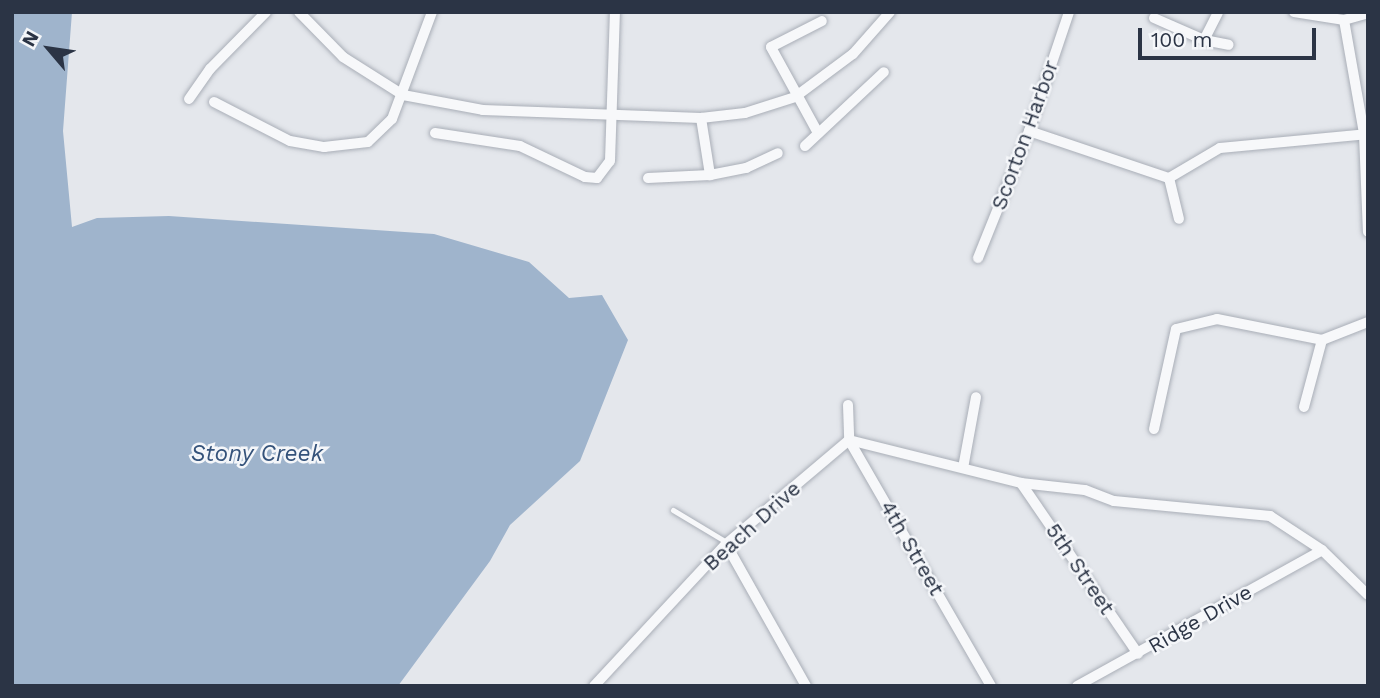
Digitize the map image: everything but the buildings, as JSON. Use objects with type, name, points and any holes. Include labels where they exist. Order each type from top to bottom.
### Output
[{"type":"street","points":[[189,99],[210,69],[266,12]]},
{"type":"street","points":[[299,12],[343,57],[403,95],[483,110],[612,117],[701,118],[746,113],[795,97],[853,54],[890,12]]},
{"type":"street","points":[[214,102],[290,141],[324,146],[368,142],[392,119],[432,12]]},
{"type":"street","points":[[435,133],[520,146],[597,178],[610,160],[615,12]]},
{"type":"street","name":"Scorton Harbor","points":[[978,258],[1029,131],[1069,12]]},
{"type":"street","points":[[1204,40],[1219,12]]},
{"type":"street","points":[[1295,12],[1344,20],[1368,13]]},
{"type":"street","points":[[1154,18],[1204,40],[1230,45]]},
{"type":"street","points":[[818,134],[795,97],[771,47],[822,20]]},
{"type":"street","points":[[1344,20],[1366,134],[1368,232]]},
{"type":"street","points":[[805,146],[884,72]]},
{"type":"street","points":[[701,118],[710,175]]},
{"type":"street","points":[[1029,131],[1168,178],[1220,148],[1366,134]]},
{"type":"street","points":[[648,178],[710,175],[746,168],[778,153]]},
{"type":"street","points":[[1168,178],[1179,219]]},
{"type":"street","points":[[1154,429],[1175,329],[1217,319],[1322,340],[1368,322]]},
{"type":"street","points":[[1304,407],[1322,340]]},
{"type":"street","points":[[963,468],[976,397]]},
{"type":"street","name":"4th Street","points":[[848,405],[849,440],[991,686]]},
{"type":"street","points":[[849,440],[1021,483],[1085,490],[1114,501],[1270,516],[1322,550],[1368,595]]},
{"type":"street","name":"Beach Drive","points":[[594,686],[727,543],[849,440]]},
{"type":"street","name":"5th Street","points":[[1021,483],[1138,654]]},
{"type":"street","points":[[727,543],[806,686]]},
{"type":"street","name":"Ridge Drive","points":[[1077,686],[1322,550]]},
{"type":"lane","points":[[673,510],[727,543]]},
{"type":"water","name":"Stony Creek","points":[[12,12],[72,12],[63,131],[72,227],[97,218],[169,216],[434,234],[529,262],[569,298],[602,295],[628,340],[580,461],[510,525],[490,561],[398,686],[12,686]]}]
